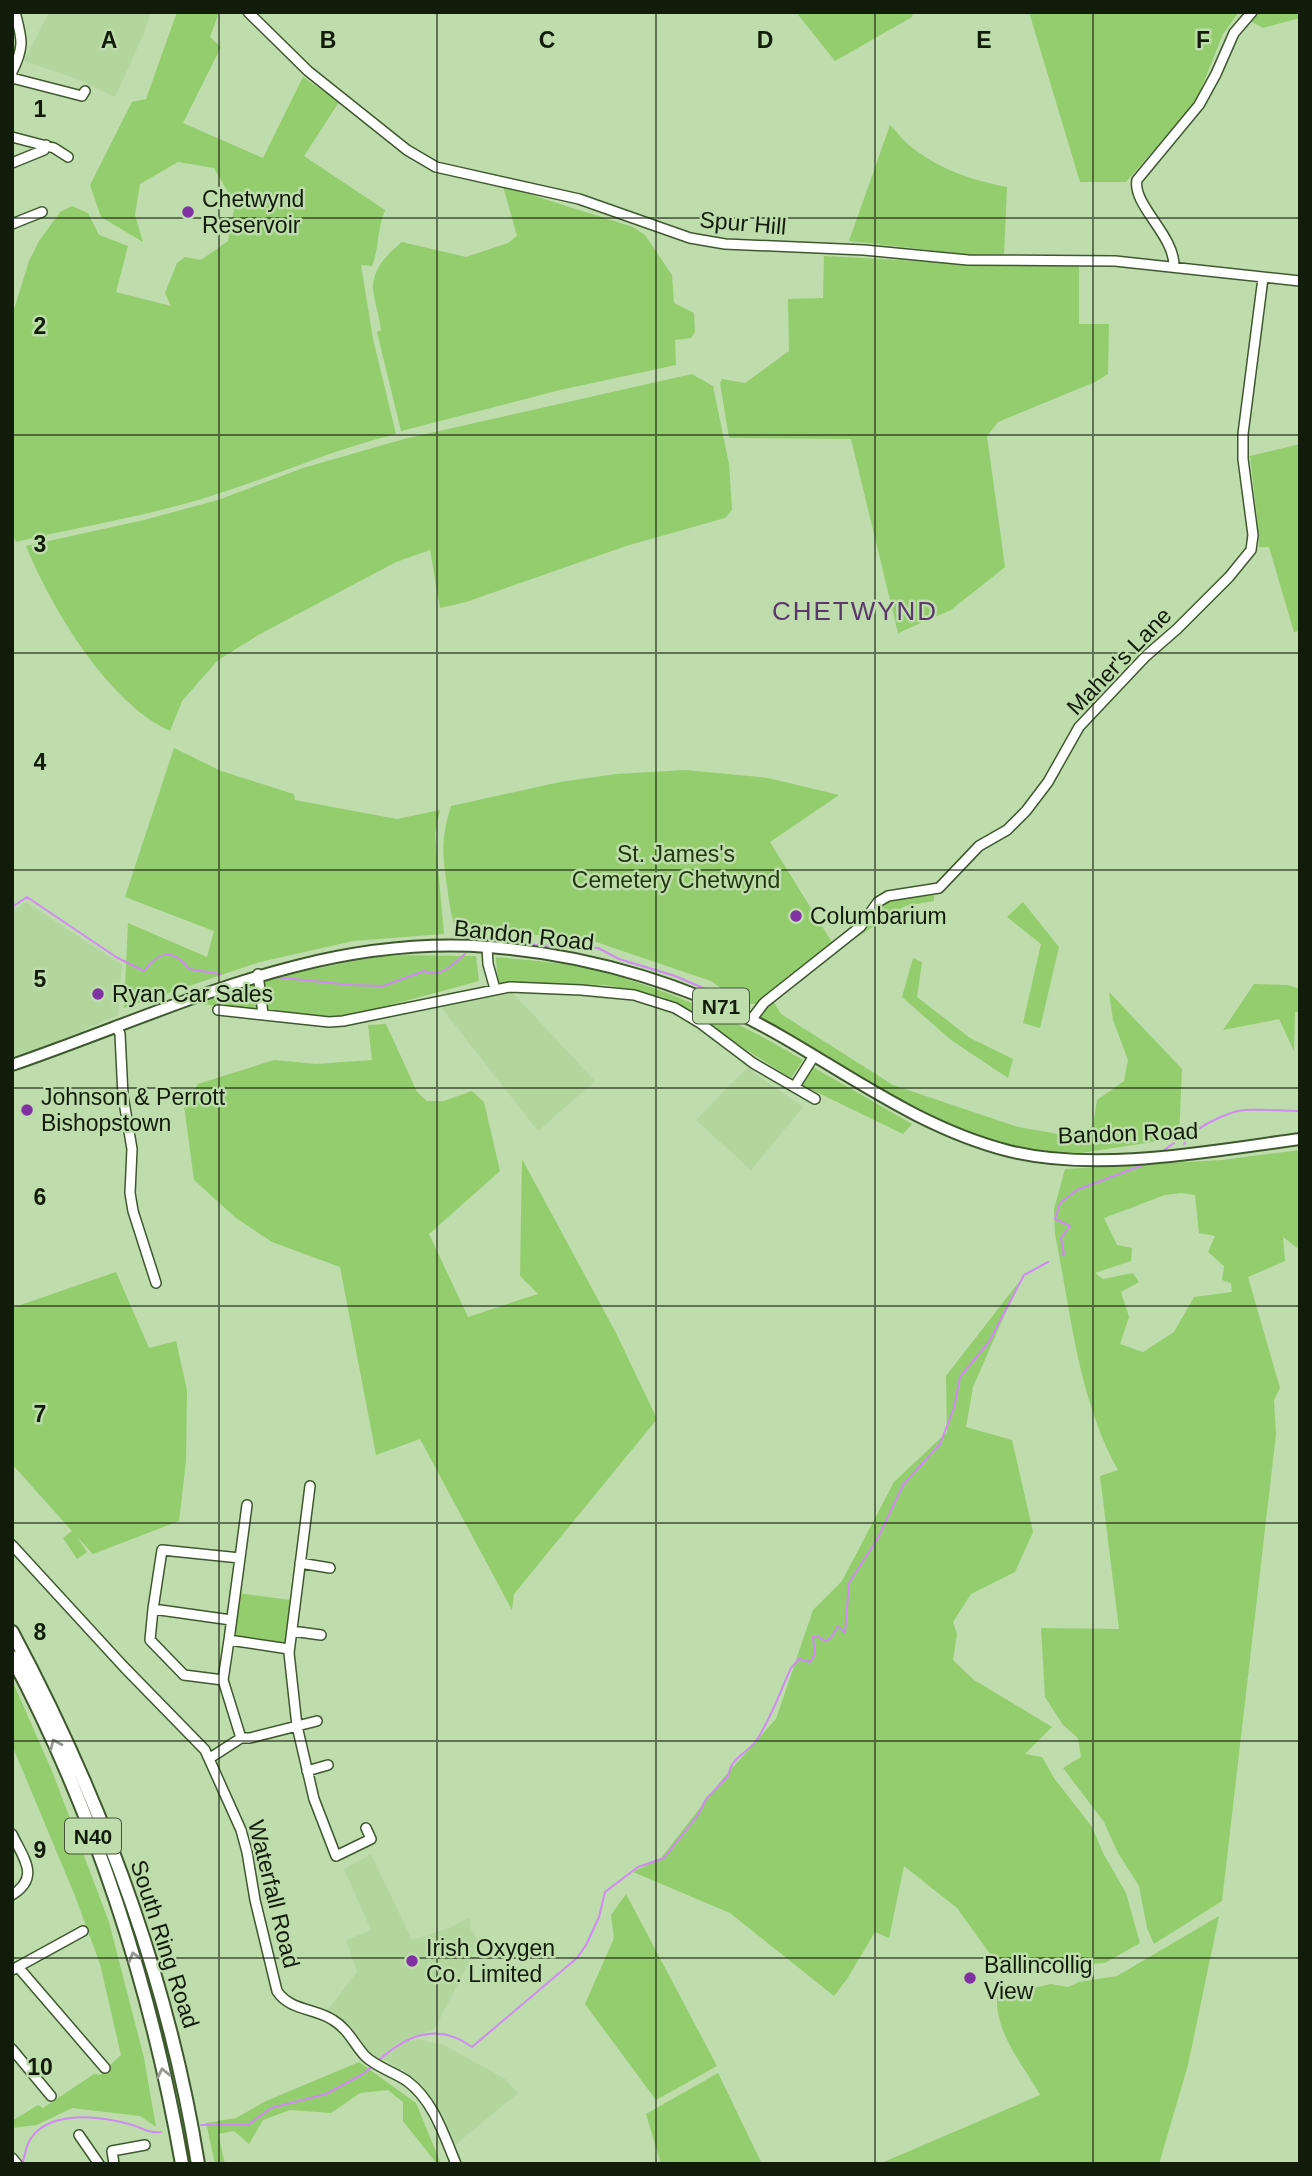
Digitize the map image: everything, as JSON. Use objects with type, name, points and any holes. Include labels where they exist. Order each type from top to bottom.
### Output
[{"type":"highway","name":"South Ring Road","points":[[12,1632],[66,1738],[109,1842],[149,1955],[180,2062],[198,2164]]},
{"type":"highway","name":"South Ring Road","points":[[12,1657],[69,1775],[115,1895],[152,2023],[182,2164]]},
{"type":"highway","points":[[180,2062],[204,2164]]},
{"type":"highway","points":[[169,2104],[176,2164]]},
{"type":"main road","name":"Bandon Road","points":[[12,1065],[258,974],[372,950],[487,947],[558,955],[603,965],[682,989],[751,1020],[905,1111],[933,1125],[988,1145],[1038,1156],[1074,1159],[1142,1158],[1300,1139]]},
{"type":"street","points":[[12,72],[21,54],[22,44],[15,12]]},
{"type":"street","name":"Spur Hill","points":[[248,12],[308,71],[407,150],[436,167],[579,199],[683,236],[725,244],[864,250],[968,260],[1115,261],[1300,281]]},
{"type":"street","points":[[1174,267],[1171,248],[1137,192],[1137,180],[1199,105],[1234,33],[1252,12]]},
{"type":"street","points":[[12,78],[82,96],[85,91]]},
{"type":"street","points":[[12,136],[46,145],[68,157]]},
{"type":"street","points":[[12,163],[44,150],[46,145]]},
{"type":"street","points":[[12,223],[42,212]]},
{"type":"street","name":"Maher's Lane","points":[[751,1020],[764,1003],[860,927],[878,902],[888,896],[939,888],[979,846],[1007,830],[1026,811],[1048,782],[1079,727],[1146,656],[1229,577],[1251,550],[1253,535],[1243,459],[1243,434],[1263,278]]},
{"type":"street","points":[[487,947],[488,964],[495,989]]},
{"type":"street","points":[[258,974],[263,1014]]},
{"type":"street","points":[[218,1010],[314,1021],[343,1021],[495,989],[549,988],[648,998],[676,1009],[700,1023],[753,1063],[815,1099]]},
{"type":"street","points":[[116,1026],[120,1034],[122,1096],[132,1149],[132,1211],[156,1283]]},
{"type":"street","points":[[795,1086],[814,1056]]},
{"type":"street","points":[[310,1486],[289,1649],[297,1726],[314,1799],[332,1858],[372,1839],[366,1828]]},
{"type":"street","points":[[241,1738],[223,1680],[247,1505]]},
{"type":"street","name":"Waterfall Road","points":[[12,1545],[124,1667],[199,1742],[210,1758],[241,1830],[277,1991],[288,2003],[333,2020],[351,2037],[364,2055],[404,2079],[422,2096],[441,2128],[456,2164]]},
{"type":"street","points":[[223,1680],[182,1674],[150,1638],[153,1609],[162,1550],[240,1558]]},
{"type":"street","points":[[300,1563],[330,1568]]},
{"type":"street","points":[[153,1609],[231,1620]]},
{"type":"street","points":[[292,1631],[321,1635]]},
{"type":"street","points":[[229,1640],[289,1649]]},
{"type":"street","points":[[210,1758],[241,1738],[317,1721]]},
{"type":"street","points":[[307,1771],[328,1765]]},
{"type":"street","points":[[12,1833],[29,1872],[29,1880],[24,1888],[12,1895]]},
{"type":"street","points":[[83,1931],[15,1968],[105,2068]]},
{"type":"street","points":[[12,2049],[51,2095]]},
{"type":"street","points":[[79,2135],[99,2164]]},
{"type":"street","points":[[114,2164],[112,2151],[145,2145]]},
{"type":"shaded area","points":[[49,12],[151,12],[115,97],[77,79],[24,61]]},
{"type":"shaded area","points":[[26,902],[122,965],[118,1015],[12,1061],[12,912]]},
{"type":"shaded area","points":[[509,989],[595,1081],[538,1131],[440,1006]]},
{"type":"shaded area","points":[[747,1068],[803,1107],[751,1170],[696,1120]]},
{"type":"shaded area","name":"Irish Oxygen Co. Limited","points":[[371,1854],[412,1940],[449,1928],[470,1917],[471,1930],[484,1946],[475,1951],[435,2028],[407,2042],[417,2039],[444,2045],[505,2079],[518,2093],[455,2145],[431,2098],[402,2069],[399,2070],[387,2060],[384,2064],[368,2054],[363,2043],[342,2020],[326,2012],[357,1972],[346,1940],[371,1930],[344,1869]]},
{"type":"green space","points":[[177,12],[219,12],[210,37],[221,47],[183,123],[263,158],[303,77],[339,102],[304,156],[385,210],[372,266],[361,265],[373,339],[396,434],[190,502],[16,542],[12,532],[12,316],[29,261],[39,241],[60,212],[72,206],[88,213],[99,235],[128,246],[116,292],[171,306],[165,293],[177,263],[185,257],[201,260],[228,241],[235,204],[214,168],[178,162],[140,184],[135,215],[143,242],[101,217],[90,185],[132,102],[146,99]]},
{"type":"green space","points":[[796,12],[913,12],[912,17],[835,61]]},
{"type":"green space","points":[[1029,12],[1239,12],[1223,34],[1196,101],[1126,182],[1080,182]]},
{"type":"green space","points":[[1256,12],[1300,12],[1300,18],[1263,28],[1249,20]]},
{"type":"green space","points":[[890,125],[911,147],[935,163],[971,178],[1007,187],[1004,254],[973,255],[849,241]]},
{"type":"green space","points":[[503,186],[633,227],[645,235],[672,275],[674,303],[694,313],[695,332],[691,338],[675,340],[676,365],[560,390],[401,431],[377,332],[381,330],[373,288],[374,277],[388,255],[402,242],[466,257],[508,243],[517,236]]},
{"type":"green space","points":[[824,256],[976,264],[1079,264],[1079,324],[1109,324],[1108,374],[1095,382],[998,422],[987,436],[1005,567],[951,610],[898,633],[851,439],[729,438],[720,383],[722,379],[745,383],[789,351],[788,299],[823,298]]},
{"type":"green space","points":[[692,374],[713,386],[729,464],[732,510],[725,518],[626,546],[466,602],[440,608],[430,550],[396,562],[260,634],[218,660],[182,701],[170,731],[147,717],[103,676],[50,597],[26,546],[144,520],[218,500],[303,468],[404,439]]},
{"type":"green space","points":[[1300,444],[1300,631],[1294,632],[1269,547],[1259,547],[1250,456]]},
{"type":"green space","points":[[174,748],[221,771],[294,794],[295,800],[397,819],[440,810],[435,834],[444,934],[353,941],[260,962],[124,1008],[128,923],[207,957],[214,931],[125,897]]},
{"type":"green space","name":"St. James's Cemetery Chetwynd","points":[[685,770],[768,778],[839,795],[770,842],[833,944],[788,980],[873,919],[886,901],[934,895],[934,901],[905,906],[848,943],[773,1001],[781,1014],[893,1085],[1018,1127],[1076,1137],[1093,1126],[1097,1100],[1124,1081],[1128,1060],[1113,1020],[1109,992],[1182,1069],[1179,1138],[1068,1155],[1004,1146],[928,1118],[758,1017],[766,996],[756,1004],[743,1004],[711,981],[593,941],[509,932],[465,932],[456,929],[449,904],[443,851],[451,806],[560,782],[616,774]]},
{"type":"green space","points":[[1023,902],[1059,947],[1040,1028],[1023,1023],[1041,944],[1007,917]]},
{"type":"green space","points":[[388,955],[476,956],[479,981],[376,1009],[330,1018],[192,1003],[253,983]]},
{"type":"green space","points":[[496,957],[586,968],[643,984],[725,1018],[803,1060],[791,1078],[663,997],[606,985],[498,983]]},
{"type":"green space","points":[[913,958],[922,962],[917,997],[970,1038],[1013,1059],[1008,1078],[951,1040],[902,997]]},
{"type":"green space","points":[[1254,984],[1288,985],[1300,989],[1300,1012],[1295,1012],[1294,1051],[1279,1019],[1223,1030]]},
{"type":"green space","points":[[386,1024],[417,1092],[427,1101],[444,1101],[472,1091],[484,1102],[500,1171],[429,1234],[468,1317],[538,1294],[520,1276],[522,1159],[616,1333],[657,1419],[514,1594],[512,1610],[420,1439],[376,1455],[340,1267],[272,1242],[236,1218],[194,1180],[184,1105],[198,1084],[274,1060],[316,1064],[372,1060],[368,1025]]},
{"type":"green space","points":[[813,1067],[912,1124],[903,1134],[802,1085]]},
{"type":"green space","points":[[1300,1150],[1300,1250],[1283,1237],[1285,1261],[1248,1277],[1280,1388],[1274,1400],[1276,1434],[1222,1901],[1154,1944],[1147,1928],[1139,1886],[1118,1853],[1104,1822],[1063,1768],[1081,1757],[1078,1738],[1063,1725],[1045,1697],[1041,1628],[1119,1629],[1100,1476],[1118,1470],[1104,1442],[1085,1385],[1055,1234],[1054,1209],[1065,1169],[1222,1160]],"holes":[[[1165,1195],[1195,1195],[1199,1233],[1215,1236],[1208,1252],[1224,1266],[1222,1280],[1231,1283],[1232,1292],[1194,1297],[1174,1332],[1143,1352],[1120,1344],[1129,1317],[1121,1292],[1139,1282],[1133,1273],[1103,1279],[1095,1273],[1131,1261],[1132,1248],[1117,1245],[1104,1218]]]},
{"type":"green space","points":[[116,1272],[149,1348],[176,1341],[187,1390],[186,1461],[179,1521],[93,1554],[77,1537],[87,1552],[77,1559],[63,1538],[72,1531],[12,1464],[12,1308]]},
{"type":"green space","points":[[1019,1282],[973,1387],[966,1427],[1012,1440],[1033,1532],[1015,1572],[971,1594],[953,1622],[957,1634],[953,1660],[974,1680],[1052,1727],[1025,1754],[1042,1757],[1054,1778],[1092,1827],[1104,1855],[1126,1893],[1140,1943],[1105,1963],[1068,1965],[1054,1959],[1029,1964],[998,1965],[957,1908],[904,1866],[889,1938],[875,1932],[834,1996],[730,1913],[633,1872],[661,1858],[724,1777],[776,1719],[813,1610],[842,1581],[894,1482],[947,1432],[946,1376]]},
{"type":"green space","points":[[238,1593],[290,1600],[289,1607],[292,1607],[288,1644],[237,1639],[232,1634]]},
{"type":"green space","points":[[12,1680],[52,1771],[109,1922],[144,2058],[156,2127],[140,2116],[72,2108],[37,2125],[12,2128],[12,2121],[38,2105],[43,2108],[94,2074],[100,2075],[121,2055],[100,1964],[75,1896],[12,1745]]},
{"type":"green space","points":[[626,1894],[717,2066],[656,2100],[585,2004],[614,1938],[611,1915]]},
{"type":"green space","points":[[1219,1916],[1188,2065],[1159,2164],[879,2164],[1040,2095],[1005,2036],[1000,2023],[997,1996],[1051,1984],[1068,1987],[1079,1982],[1117,1976]]},
{"type":"green space","points":[[359,2062],[416,2103],[441,2164],[437,2164],[403,2121],[403,2102],[388,2090],[360,2093],[331,2113],[290,2110],[263,2120],[249,2144],[234,2131],[218,2134],[225,2164],[215,2164],[206,2123],[236,2118],[266,2101]]},
{"type":"green space","points":[[718,2073],[762,2164],[661,2164],[646,2114]]},
{"type":"waterway","points":[[12,907],[27,897],[116,957],[144,971],[155,959],[172,955],[189,969],[220,974]]},
{"type":"waterway","points":[[480,938],[535,945],[598,948],[619,959],[675,976],[745,1006]]},
{"type":"waterway","points":[[275,977],[383,986],[424,971],[441,972],[465,954]]},
{"type":"waterway","points":[[1184,1144],[1202,1127],[1238,1111],[1300,1111]]},
{"type":"waterway","points":[[1163,1151],[1174,1143]]},
{"type":"waterway","points":[[1062,1255],[1061,1238],[1070,1226],[1055,1219],[1060,1203],[1077,1190],[1148,1163]]},
{"type":"waterway","points":[[377,2062],[410,2039],[434,2033],[459,2039],[472,2047],[577,1958],[599,1917],[605,1892],[638,1867],[664,1858],[698,1815],[706,1799],[729,1775],[735,1761],[756,1741],[771,1715],[791,1668],[799,1659],[810,1662],[815,1654],[813,1637],[825,1641],[831,1638],[838,1626],[845,1633],[849,1583],[878,1538],[903,1485],[940,1444],[954,1408],[960,1377],[989,1342],[1024,1275],[1048,1262]]},
{"type":"waterway","points":[[201,2125],[248,2125],[271,2108],[326,2094],[373,2066]]},
{"type":"waterway","points":[[22,2164],[31,2138],[40,2129],[63,2119],[104,2119],[161,2132]]},
{"type":"place","name":"Chetwynd Reservoir","points":[[188,212]]},
{"type":"place","name":"Columbarium","points":[[796,916]]},
{"type":"place","name":"Ryan Car Sales","points":[[98,994]]},
{"type":"place","name":"Johnson & Perrott Bishopstown","points":[[27,1110]]},
{"type":"place","name":"Irish Oxygen Co. Limited","points":[[412,1961]]},
{"type":"place","name":"Ballincollig View","points":[[970,1978]]},
{"type":"district","name":"CHETWYND","points":[[855,611]]}]
